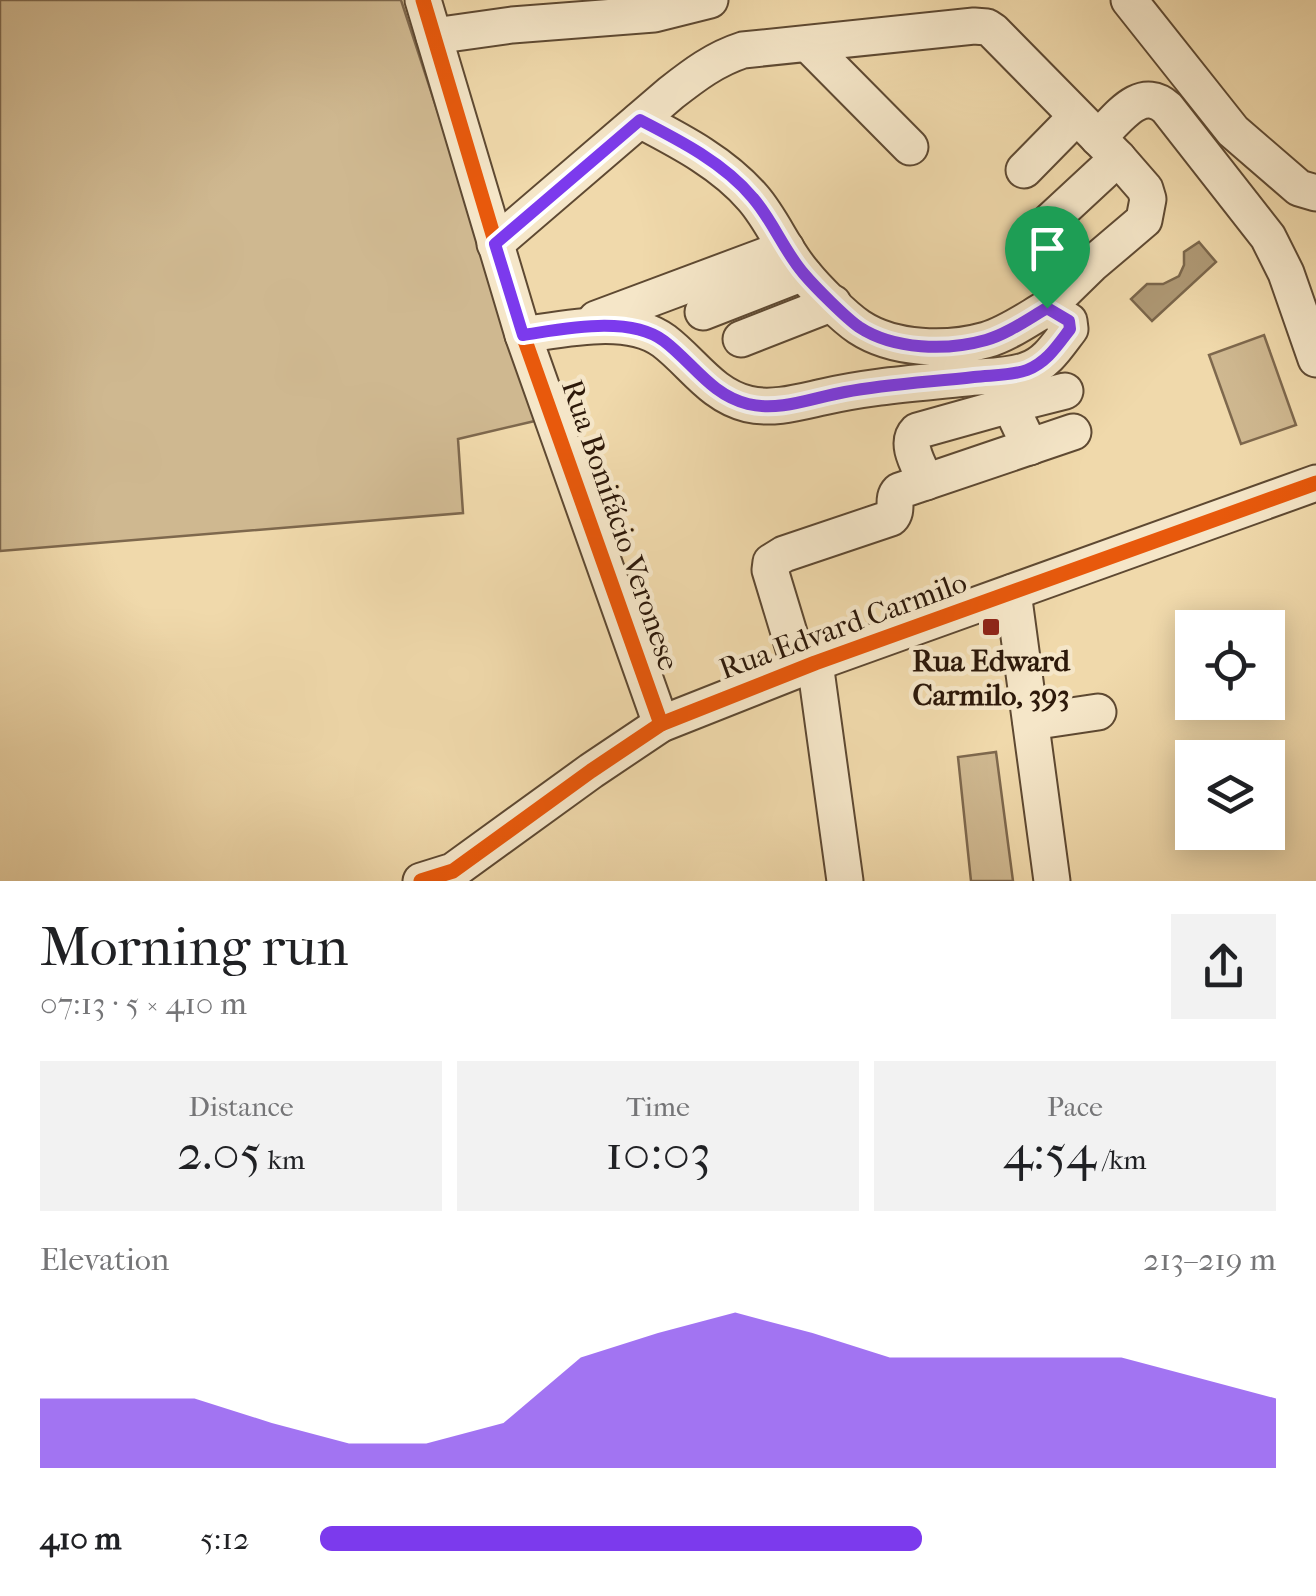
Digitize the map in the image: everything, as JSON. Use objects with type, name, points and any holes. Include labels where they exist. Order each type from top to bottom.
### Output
[{"type":"street","name":"Rua Bonifácio Veronese","points":[[423,0],[523,335],[661,724]]},
{"type":"street","points":[[434,36],[600,8],[654,14],[710,0]]},
{"type":"street","points":[[1129,0],[1233,131],[1300,188],[1316,193]]},
{"type":"street","points":[[495,244],[640,120],[698,72],[728,54],[962,27],[987,28],[1097,138],[1145,189],[1148,199],[1144,220],[1091,264],[1047,308],[989,339],[933,346],[904,344],[858,326],[794,261],[752,196],[698,150],[640,120]]},
{"type":"street","points":[[808,44],[910,147]]},
{"type":"street","points":[[1049,222],[1097,138],[1137,101],[1153,100],[1167,108],[1268,238],[1286,273],[1316,360]]},
{"type":"street","points":[[1024,170],[1097,138]]},
{"type":"street","points":[[703,312],[794,261]]},
{"type":"street","points":[[572,328],[794,261]]},
{"type":"street","points":[[742,339],[834,302]]},
{"type":"street","points":[[523,335],[572,328],[634,327],[665,342],[719,392],[748,404],[766,406],[848,391],[1022,372],[1048,357],[1070,329],[1069,321],[1047,308]]},
{"type":"street","points":[[926,482],[911,443],[914,432],[1066,391]]},
{"type":"street","points":[[1010,406],[1030,446]]},
{"type":"street","points":[[845,881],[808,666],[770,570],[771,562],[890,518],[897,494],[1073,432]]},
{"type":"street","name":"Rua Edvard Carmilo","points":[[442,878],[661,724],[808,666],[1316,483]]},
{"type":"street","points":[[1012,592],[1052,881]]},
{"type":"street","points":[[1031,722],[1098,712]]},
{"type":"shaded area","points":[[0,0],[401,0],[539,420],[458,439],[463,513],[0,551]]},
{"type":"shaded area","points":[[1199,242],[1216,262],[1152,321],[1131,299],[1147,284],[1163,284],[1179,276],[1184,252]]},
{"type":"shaded area","points":[[1264,335],[1296,425],[1241,444],[1209,355]]},
{"type":"shaded area","points":[[996,752],[1013,881],[971,881],[958,757]]},
{"type":"cycle path","points":[[423,0],[523,335],[661,724]]},
{"type":"cycle path","points":[[421,881],[453,871],[661,724],[815,663],[1316,483]]},
{"type":"place","name":"Rua Edward Carmilo, 393","points":[[991,627]]},
{"type":"route","points":[[640,120],[698,150],[752,196],[803,274],[858,326],[881,337],[904,344],[965,344],[989,339],[1047,308],[1069,321],[1070,329],[1048,357],[1022,372],[848,391],[766,406],[748,404],[719,392],[665,342],[634,327],[572,328],[523,335],[495,244],[640,120]]}]
